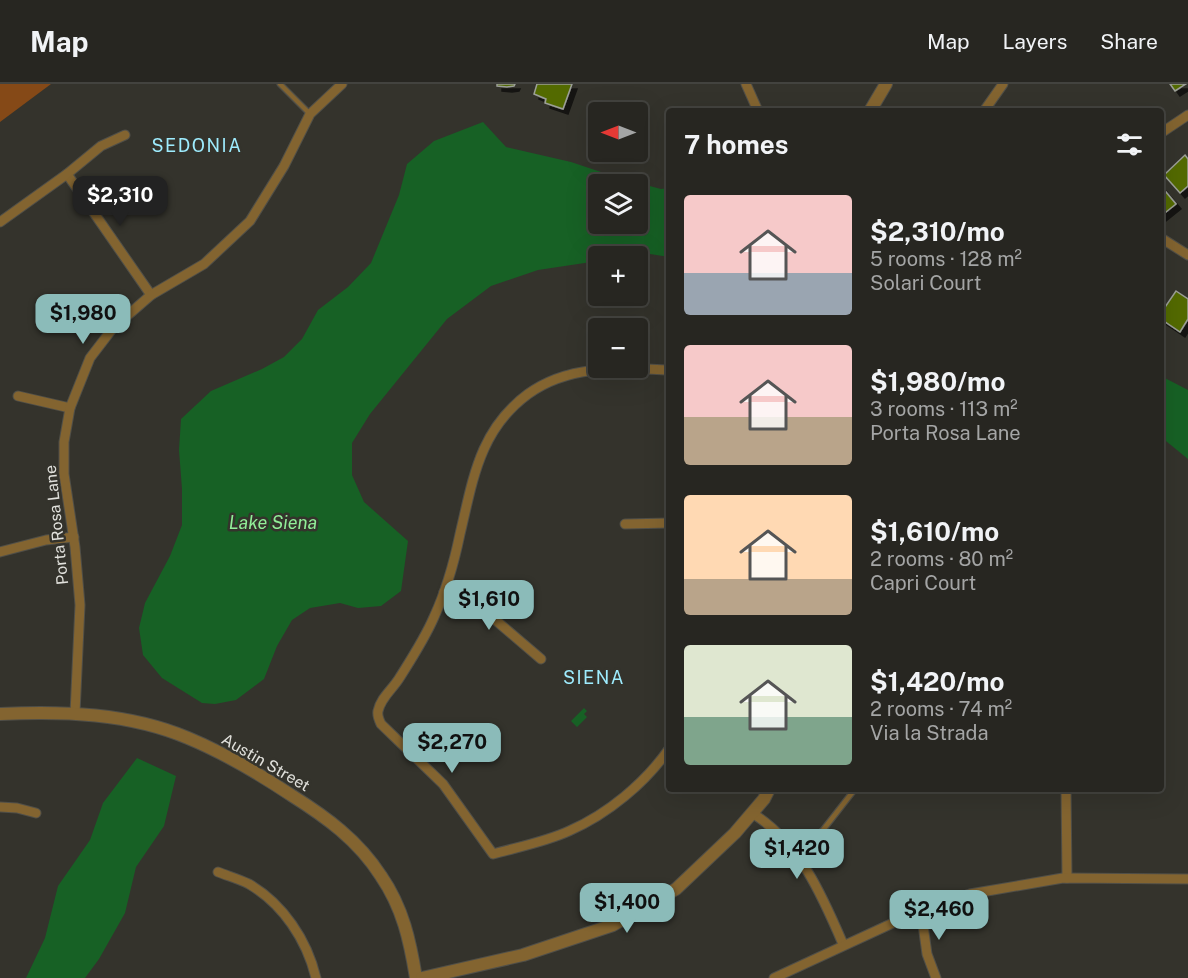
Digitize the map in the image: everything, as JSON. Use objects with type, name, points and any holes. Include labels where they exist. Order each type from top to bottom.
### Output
[{"type":"street","name":"Porta Rosa Lane","points":[[75,713],[80,605],[74,537],[64,474],[64,442],[70,408],[90,358],[113,328],[151,295],[204,264],[250,221],[284,166],[310,114],[342,84]]},
{"type":"street","points":[[746,84],[757,108]]},
{"type":"street","points":[[872,108],[886,84]]},
{"type":"street","points":[[986,108],[1003,84]]},
{"type":"street","points":[[1164,131],[1188,115]]},
{"type":"street","points":[[0,222],[67,174],[100,146],[125,135]]},
{"type":"street","points":[[67,174],[151,295]]},
{"type":"street","points":[[1164,240],[1188,255]]},
{"type":"street","points":[[666,370],[623,368],[575,373],[528,393],[508,412],[492,432],[477,465],[451,572],[434,618],[399,679],[382,700],[378,713],[381,724],[443,784],[493,854],[569,831],[590,819],[616,803],[639,783],[666,752]]},
{"type":"street","points":[[18,396],[70,408]]},
{"type":"street","points":[[624,525],[666,523]]},
{"type":"street","points":[[0,552],[46,540],[74,537]]},
{"type":"street","points":[[444,592],[472,603],[486,612],[541,659]]},
{"type":"street","name":"Austin Street","points":[[0,714],[75,713],[132,721],[185,737],[258,773],[329,819],[356,843],[381,876],[396,902],[409,937],[416,978]]},
{"type":"street","points":[[422,978],[523,956],[613,925],[676,889],[735,833],[768,792]]},
{"type":"street","points":[[1066,792],[1067,878]]},
{"type":"street","points":[[0,807],[36,813]]},
{"type":"street","points":[[752,813],[767,822],[795,852],[826,906],[843,944]]},
{"type":"street","points":[[218,872],[248,884],[266,896],[290,921],[307,950],[316,978]]},
{"type":"street","points":[[774,978],[791,974],[843,944],[921,910],[970,894],[1067,878],[1188,879]]},
{"type":"street","points":[[921,910],[927,954],[936,978]]},
{"type":"lane","points":[[280,84],[310,114]]},
{"type":"lane","points":[[795,852],[823,830],[853,792]]},
{"type":"shaded area","points":[[0,84],[51,84],[0,122]]},
{"type":"water","name":"Lake Siena","points":[[483,122],[506,147],[571,162],[607,174],[588,174],[588,234],[648,234],[648,186],[666,188],[666,257],[648,254],[648,246],[588,246],[588,262],[538,270],[491,286],[447,319],[370,414],[352,443],[352,475],[364,502],[408,541],[401,591],[381,606],[358,608],[340,603],[310,608],[292,620],[277,646],[264,679],[236,700],[215,704],[202,703],[162,678],[143,655],[139,628],[145,603],[170,556],[182,525],[179,450],[181,419],[211,391],[284,357],[302,339],[318,310],[348,287],[371,263],[399,195],[407,164],[434,141]]},
{"type":"water","points":[[1164,378],[1188,390],[1188,459],[1164,439]]},
{"type":"water","points":[[584,708],[587,711],[584,714],[587,717],[577,727],[571,721]]},
{"type":"water","points":[[137,758],[176,776],[164,826],[136,867],[125,913],[99,959],[85,978],[26,978],[45,938],[58,886],[90,840],[103,803]]},
{"type":"building","points":[[497,84],[515,84],[507,87],[497,86]]},
{"type":"building","points":[[537,84],[572,84],[563,109],[545,103],[546,99],[534,94]]},
{"type":"building","points":[[1170,84],[1186,84],[1175,91]]},
{"type":"building","points":[[1185,155],[1188,159],[1188,186],[1180,193],[1164,175]]},
{"type":"building","points":[[1164,190],[1176,204],[1164,214]]},
{"type":"building","points":[[1176,291],[1188,299],[1188,319],[1180,332],[1164,321],[1164,309]]},
{"type":"district","name":"SEDONIA","points":[[197,146]]},
{"type":"district","name":"SIENA","points":[[594,678]]}]
